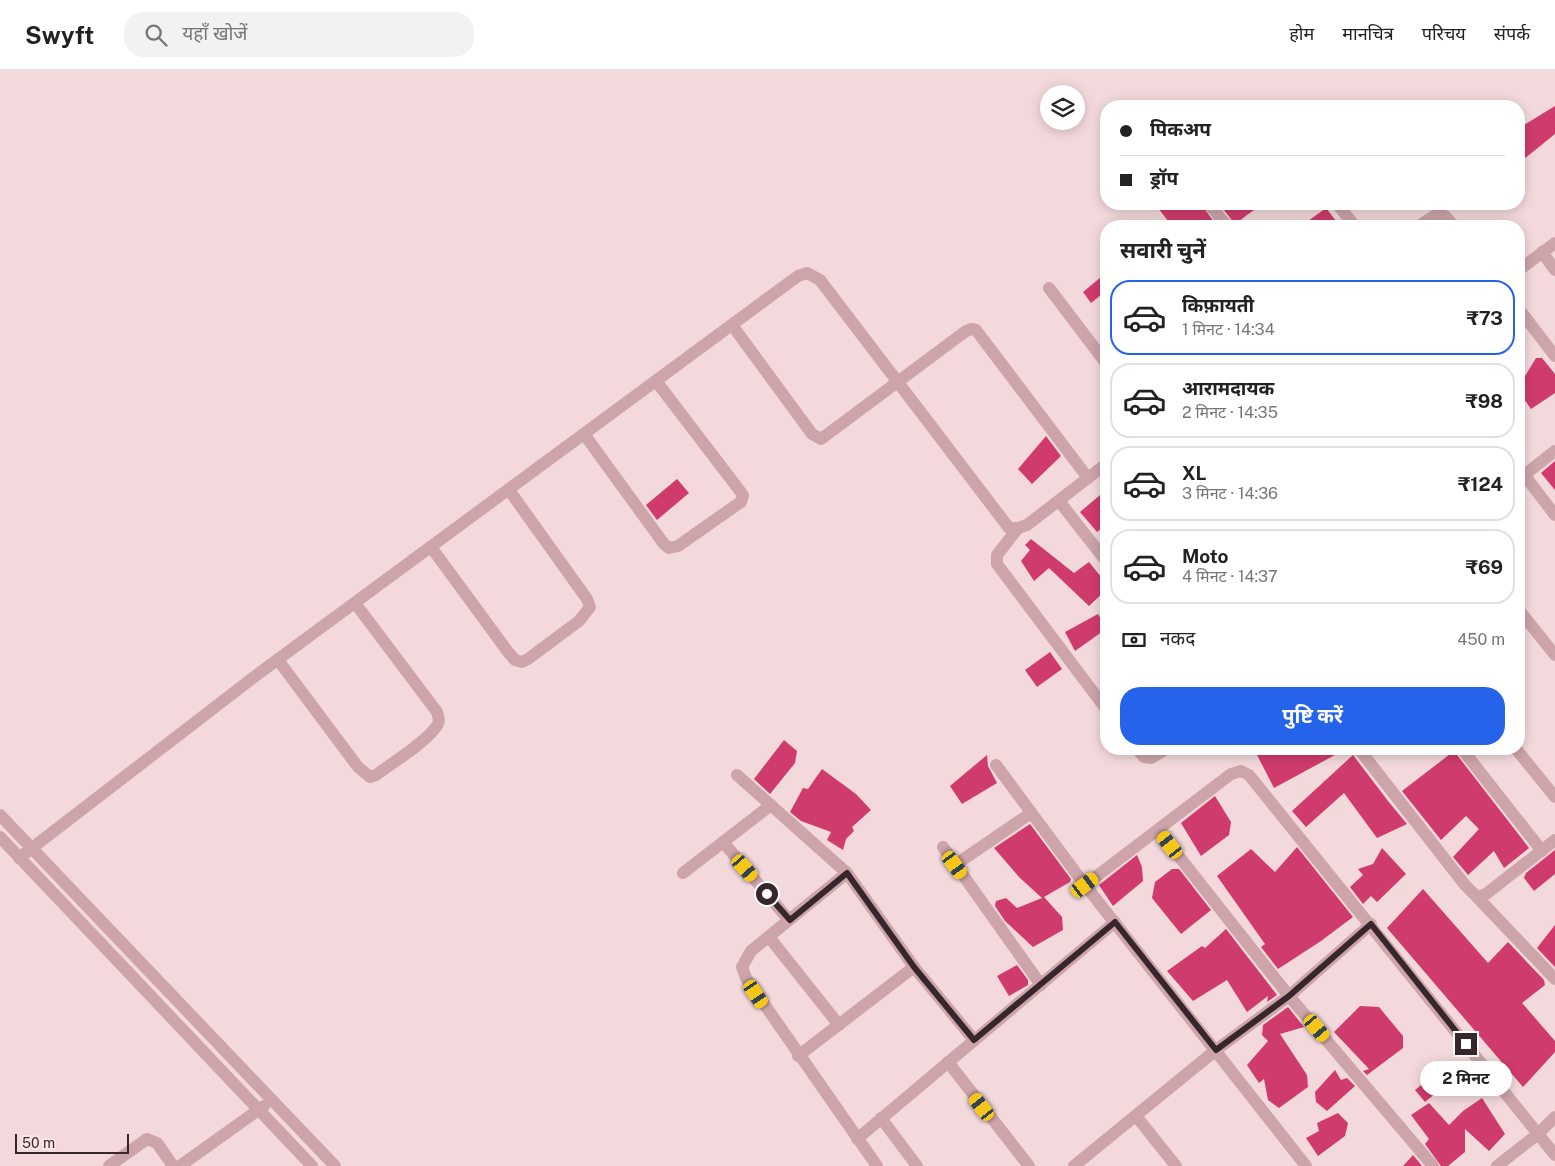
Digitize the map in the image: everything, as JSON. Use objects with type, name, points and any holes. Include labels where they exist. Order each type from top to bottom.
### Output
[{"type":"street","points":[[1214,210],[1222,220]]},
{"type":"street","points":[[1342,210],[1350,220]]},
{"type":"street","points":[[1428,220],[1438,214],[1445,216],[1449,220]]},
{"type":"street","points":[[1525,265],[1555,243]]},
{"type":"street","points":[[1542,252],[1555,270]]},
{"type":"street","points":[[20,858],[31,847],[278,660],[798,276],[807,273],[813,274],[1009,528],[1027,525],[1100,469]]},
{"type":"street","points":[[1049,288],[1100,355]]},
{"type":"street","points":[[1525,317],[1555,356]]},
{"type":"street","points":[[732,325],[816,438],[821,439],[828,436],[972,328],[976,330],[1088,478]]},
{"type":"street","points":[[584,434],[664,544],[669,548],[678,546],[741,502],[743,495],[656,381]]},
{"type":"street","points":[[1525,471],[1555,451]]},
{"type":"street","points":[[1525,479],[1555,515]]},
{"type":"street","points":[[431,547],[508,652],[515,660],[522,662],[528,659],[579,620],[590,607],[587,599],[509,490]]},
{"type":"street","points":[[1059,500],[1100,553]]},
{"type":"street","points":[[1018,528],[997,555],[997,564],[1100,701]]},
{"type":"street","points":[[278,660],[358,767],[370,777],[376,775],[430,734],[437,726],[439,719],[437,712],[355,603]]},
{"type":"street","points":[[1525,618],[1555,655]]},
{"type":"street","points":[[1142,755],[1151,758],[1156,755]]},
{"type":"street","points":[[1364,755],[1465,885],[1555,979]]},
{"type":"street","points":[[1467,755],[1542,851]]},
{"type":"street","points":[[1521,755],[1555,797]]},
{"type":"street","points":[[996,765],[1085,885],[1306,1166]]},
{"type":"street","points":[[1085,885],[1231,774],[1241,771],[1254,781],[1371,924],[1555,1155]]},
{"type":"street","points":[[737,775],[847,873],[914,967],[974,1040]]},
{"type":"street","points":[[683,873],[771,805]]},
{"type":"street","points":[[955,865],[1031,813]]},
{"type":"street","points":[[0,815],[335,1166]]},
{"type":"street","points":[[1158,830],[1289,996],[1433,1166]]},
{"type":"street","points":[[0,837],[312,1166]]},
{"type":"street","points":[[723,842],[790,920]]},
{"type":"street","points":[[1477,897],[1486,894],[1554,843]]},
{"type":"street","points":[[943,847],[1040,985]]},
{"type":"street","points":[[847,873],[751,951],[742,967],[746,978],[798,1056],[877,1166]]},
{"type":"street","points":[[857,1139],[1115,922]]},
{"type":"street","points":[[1074,1166],[1216,1050],[1289,996],[1371,924]]},
{"type":"street","points":[[769,937],[839,1025]]},
{"type":"street","points":[[798,1056],[914,967]]},
{"type":"street","points":[[948,1062],[1028,1166]]},
{"type":"street","points":[[180,1166],[272,1100]]},
{"type":"street","points":[[1136,1116],[1176,1166]]},
{"type":"street","points":[[1498,1166],[1538,1134],[1555,1117]]},
{"type":"street","points":[[881,1118],[917,1166]]},
{"type":"street","points":[[108,1166],[147,1138],[157,1143],[173,1166]]},
{"type":"building","points":[[1555,106],[1555,134],[1525,158],[1525,124]]},
{"type":"building","points":[[1160,210],[1205,210],[1213,220],[1167,220]]},
{"type":"building","points":[[1224,210],[1254,210],[1240,220],[1232,220]]},
{"type":"building","points":[[1323,210],[1328,210],[1335,220],[1309,220]]},
{"type":"building","points":[[1100,278],[1100,296],[1091,303],[1083,292]]},
{"type":"building","points":[[1536,358],[1542,358],[1555,374],[1555,393],[1531,409],[1525,400],[1525,376]]},
{"type":"building","points":[[1046,436],[1061,456],[1032,484],[1018,469]]},
{"type":"building","points":[[1555,461],[1555,490],[1541,473]]},
{"type":"building","points":[[677,479],[689,493],[657,520],[646,505]]},
{"type":"building","points":[[1100,495],[1100,530],[1097,532],[1080,512]]},
{"type":"building","points":[[1031,539],[1074,573],[1089,562],[1100,576],[1100,596],[1089,606],[1049,568],[1034,581],[1021,561],[1030,550],[1025,545]]},
{"type":"building","points":[[1098,614],[1100,618],[1100,633],[1075,651],[1065,632]]},
{"type":"building","points":[[1050,652],[1062,669],[1037,687],[1025,670]]},
{"type":"building","points":[[784,740],[797,751],[795,763],[770,794],[754,779]]},
{"type":"building","points":[[987,755],[988,766],[997,783],[962,804],[950,786]]},
{"type":"building","points":[[1257,755],[1335,755],[1274,788]]},
{"type":"building","points":[[1353,755],[1407,824],[1377,838],[1344,793],[1306,827],[1292,811]]},
{"type":"building","points":[[1449,755],[1457,755],[1529,848],[1504,868],[1494,851],[1468,875],[1453,857],[1479,829],[1466,816],[1441,840],[1402,791]]},
{"type":"building","points":[[822,769],[856,794],[871,810],[852,827],[854,831],[846,839],[843,850],[827,840],[831,832],[801,821],[790,812],[803,788],[808,789]]},
{"type":"building","points":[[1215,796],[1231,822],[1229,835],[1201,856],[1181,823]]},
{"type":"building","points":[[1030,824],[1071,879],[1070,882],[1044,897],[1062,917],[1063,930],[1033,947],[1005,921],[995,906],[996,901],[1006,898],[1017,908],[1042,898],[1020,878],[994,848]]},
{"type":"building","points":[[1297,847],[1353,917],[1278,969],[1261,947],[1265,944],[1217,876],[1251,849],[1275,872]]},
{"type":"building","points":[[1382,848],[1406,874],[1377,902],[1371,896],[1363,904],[1350,887],[1363,875],[1358,869],[1373,864]]},
{"type":"building","points":[[1555,850],[1555,874],[1534,891],[1524,878],[1526,873]]},
{"type":"building","points":[[1137,855],[1142,867],[1143,881],[1113,906],[1099,885]]},
{"type":"building","points":[[1172,869],[1179,869],[1211,910],[1181,934],[1152,898],[1155,882]]},
{"type":"building","points":[[1423,889],[1488,963],[1508,942],[1544,980],[1545,985],[1522,1003],[1555,1041],[1555,1052],[1523,1087],[1387,928]]},
{"type":"building","points":[[1555,925],[1555,967],[1537,948]]},
{"type":"building","points":[[1226,929],[1277,995],[1267,1002],[1268,996],[1247,1012],[1227,980],[1193,1001],[1167,971],[1202,946],[1205,948]]},
{"type":"building","points":[[1017,965],[1028,980],[1028,985],[1009,996],[997,976]]},
{"type":"building","points":[[1360,1006],[1379,1007],[1403,1036],[1403,1048],[1367,1075],[1363,1071],[1369,1069],[1334,1032]]},
{"type":"building","points":[[1288,1007],[1304,1027],[1280,1034],[1307,1075],[1308,1087],[1279,1108],[1268,1100],[1264,1079],[1259,1083],[1247,1065],[1268,1041],[1262,1035],[1263,1025]]},
{"type":"building","points":[[1335,1070],[1341,1080],[1347,1078],[1355,1086],[1327,1111],[1316,1102],[1315,1092]]},
{"type":"building","points":[[1436,1073],[1446,1085],[1425,1102],[1415,1090]]},
{"type":"building","points":[[1482,1098],[1505,1134],[1489,1151],[1465,1129],[1465,1152],[1448,1166],[1441,1166],[1425,1144],[1429,1139],[1411,1115],[1429,1103],[1449,1125],[1463,1111]]},
{"type":"building","points":[[1338,1113],[1348,1123],[1345,1136],[1318,1156],[1306,1138],[1319,1131],[1317,1123]]},
{"type":"building","points":[[1413,1155],[1422,1166],[1403,1166]]},
{"type":"route","points":[[767,894],[790,920],[847,873],[914,967],[974,1040],[1115,922],[1216,1050],[1289,996],[1371,924],[1466,1044]]}]
